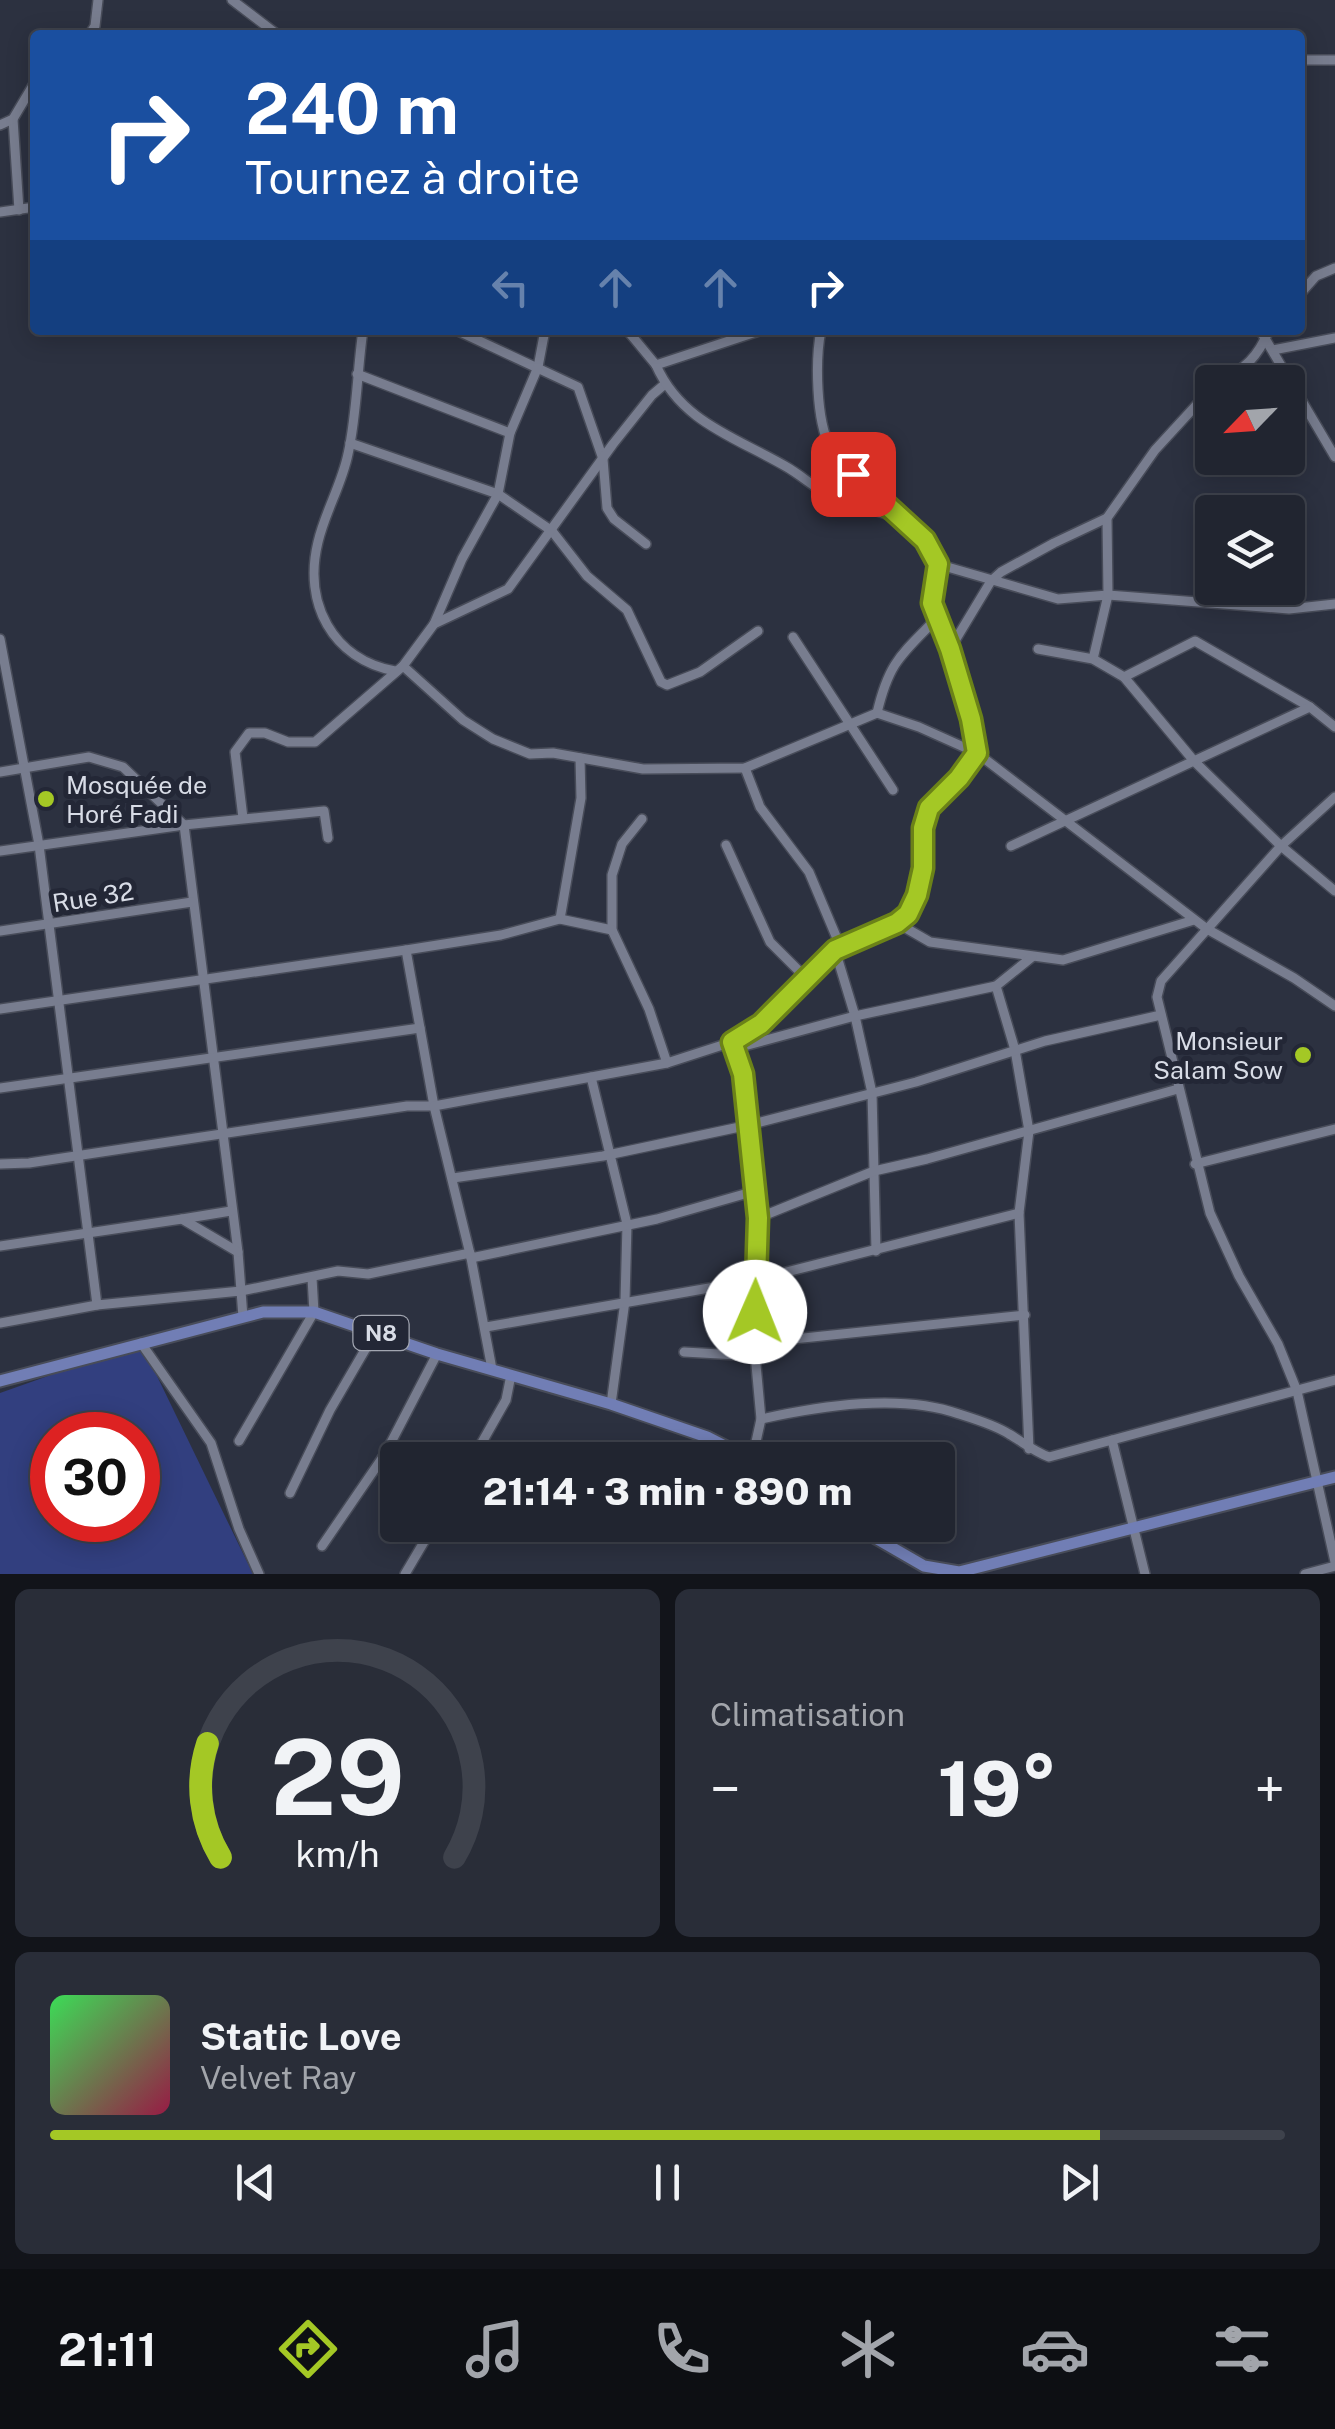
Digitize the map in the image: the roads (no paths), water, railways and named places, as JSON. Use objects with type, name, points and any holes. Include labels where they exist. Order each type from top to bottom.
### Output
[{"type":"main road","name":"N8","points":[[0,1381],[244,1317],[280,1310],[314,1312],[437,1354],[612,1404],[715,1442]]},
{"type":"main road","points":[[882,1542],[924,1566],[959,1572],[1335,1477]]},
{"type":"street","points":[[93,30],[98,0]]},
{"type":"street","points":[[232,0],[271,30]]},
{"type":"street","points":[[1305,60],[1335,60]]},
{"type":"street","points":[[0,125],[13,119],[30,90]]},
{"type":"street","points":[[13,119],[19,210]]},
{"type":"street","points":[[0,212],[30,209]]},
{"type":"street","points":[[1305,288],[1316,276],[1335,268]]},
{"type":"street","points":[[362,335],[350,443],[317,545],[315,594],[332,637],[344,650],[376,668],[399,668],[462,720],[493,740],[530,754],[553,753],[644,769],[745,768],[877,713],[919,727],[977,753],[1207,930],[1294,978],[1335,1006]]},
{"type":"street","points":[[467,335],[578,387],[602,459],[607,508],[614,519],[646,544]]},
{"type":"street","points":[[242,818],[235,752],[250,733],[288,742],[314,742],[399,668],[434,624],[462,559],[498,494],[510,433],[538,366],[544,335]]},
{"type":"street","points":[[631,335],[679,402],[714,430],[785,466],[834,498],[911,525]]},
{"type":"street","points":[[656,365],[747,335]]},
{"type":"street","points":[[0,1164],[406,1106],[465,1102],[667,1063],[732,1042],[761,1024],[838,949],[897,923],[908,914],[923,868],[923,828],[929,808],[977,753],[950,649],[936,619],[932,590],[938,564],[925,540],[830,448],[821,413],[820,335]]},
{"type":"street","points":[[1247,365],[1258,355],[1264,335]]},
{"type":"street","points":[[1266,335],[1335,457]]},
{"type":"street","points":[[1273,350],[1335,338]]},
{"type":"street","points":[[357,374],[510,433]]},
{"type":"street","points":[[434,624],[508,589],[602,459],[664,384]]},
{"type":"street","points":[[950,649],[991,581],[1054,543],[1107,518],[1155,450],[1195,406]]},
{"type":"street","points":[[350,443],[498,494],[552,531],[587,576],[628,610],[661,682],[668,685],[700,672],[758,631]]},
{"type":"street","points":[[1093,660],[1108,595],[1107,518]]},
{"type":"street","points":[[938,564],[1058,599],[1108,595],[1289,609],[1333,608]]},
{"type":"street","points":[[877,713],[886,677],[936,619]]},
{"type":"street","points":[[793,637],[893,790]]},
{"type":"street","points":[[0,639],[5,687],[39,845],[97,1305]]},
{"type":"street","points":[[1124,676],[1195,640],[1310,707],[1335,727]]},
{"type":"street","points":[[1038,649],[1093,660],[1124,676],[1194,761],[1281,846],[1335,891]]},
{"type":"street","points":[[1011,846],[1310,707]]},
{"type":"street","points":[[0,772],[89,756],[124,767],[184,825],[244,1317]]},
{"type":"street","points":[[560,919],[581,798],[580,758]]},
{"type":"street","points":[[745,768],[760,807],[809,872],[838,949],[872,1093],[876,1251]]},
{"type":"street","points":[[1305,1574],[1335,1564],[1297,1390],[1278,1344],[1239,1276],[1210,1213],[1157,997],[1161,981],[1281,846],[1335,796]]},
{"type":"street","points":[[0,851],[184,825],[324,811],[328,838]]},
{"type":"street","points":[[642,820],[622,844],[612,875],[612,930],[629,960],[664,1046],[667,1063]]},
{"type":"street","points":[[726,845],[770,942],[808,980]]},
{"type":"street","name":"Rue 32","points":[[0,931],[192,902]]},
{"type":"street","points":[[0,1009],[501,935],[560,919],[612,930]]},
{"type":"street","points":[[897,923],[930,942],[1063,960],[1194,920]]},
{"type":"street","points":[[406,950],[434,1106],[471,1256],[492,1369]]},
{"type":"street","points":[[732,1042],[748,1045],[855,1016],[996,986],[1032,957]]},
{"type":"street","points":[[996,986],[1015,1050],[1029,1131],[1019,1214],[1029,1450]]},
{"type":"street","points":[[453,1178],[611,1155],[749,1125],[1015,1050],[1161,1015]]},
{"type":"street","points":[[0,1088],[420,1028]]},
{"type":"street","points":[[732,1042],[743,1074],[758,1218],[754,1343],[760,1419],[756,1442]]},
{"type":"street","points":[[591,1077],[627,1224],[625,1301],[612,1404]]},
{"type":"street","points":[[758,1218],[874,1171],[1178,1090]]},
{"type":"street","points":[[1195,1164],[1335,1129]]},
{"type":"street","points":[[0,1322],[97,1305],[242,1291],[338,1270],[368,1274],[656,1219],[755,1191]]},
{"type":"street","points":[[0,1246],[231,1211]]},
{"type":"street","points":[[486,1327],[756,1280],[1019,1214]]},
{"type":"street","points":[[182,1219],[238,1252]]},
{"type":"street","points":[[239,1441],[314,1312],[312,1278]]},
{"type":"street","points":[[754,1343],[1025,1315]]},
{"type":"street","points":[[290,1493],[330,1410],[376,1331]]},
{"type":"street","points":[[142,1343],[211,1443],[238,1530],[259,1574]]},
{"type":"street","points":[[684,1352],[755,1356]]},
{"type":"street","points":[[322,1546],[386,1454],[437,1354]]},
{"type":"street","points":[[482,1442],[506,1400],[512,1375]]},
{"type":"street","points":[[760,1419],[819,1406],[912,1405],[954,1412],[1008,1432],[1029,1450],[1049,1456],[1335,1380]]},
{"type":"street","points":[[1112,1440],[1145,1574]]},
{"type":"street","points":[[405,1574],[424,1542]]},
{"type":"place","name":"Mosquée de Horé Fadi","points":[[46,799]]},
{"type":"place","name":"Monsieur Salam Sow","points":[[1303,1055]]}]
